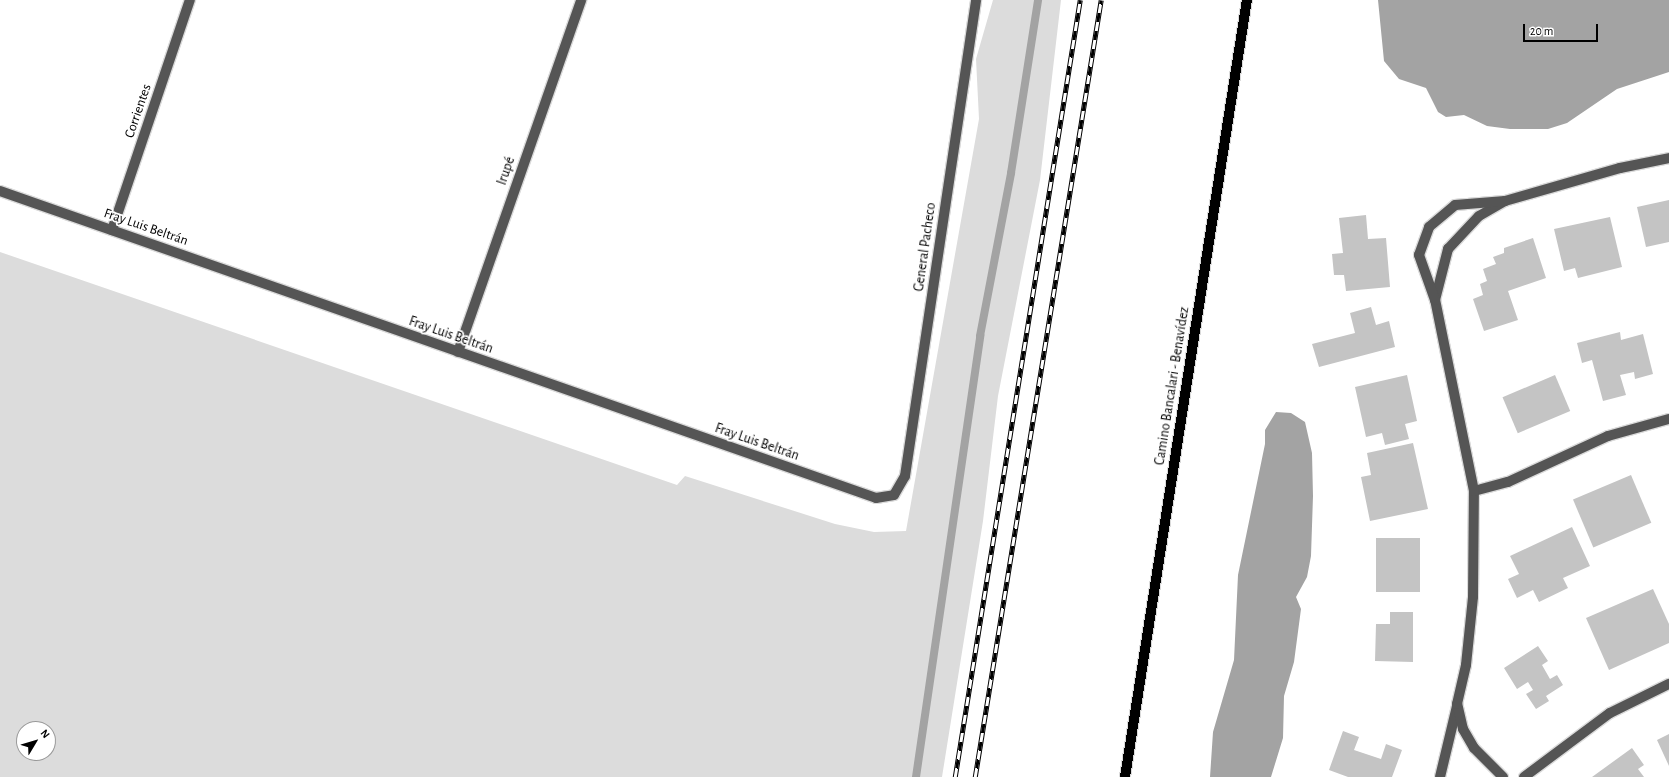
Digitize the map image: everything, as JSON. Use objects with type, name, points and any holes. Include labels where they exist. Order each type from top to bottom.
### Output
[{"type":"main road","name":"Camino Bancalari - Benavídez","points":[[1125,777],[1247,0]]},
{"type":"street","name":"Corrientes","points":[[112,230],[190,0]]},
{"type":"street","name":"Irupé","points":[[458,352],[581,0]]},
{"type":"street","name":"General Pacheco","points":[[894,495],[905,476],[976,0]]},
{"type":"street","points":[[1440,777],[1466,665],[1473,597],[1474,491],[1435,300],[1419,255],[1429,227],[1455,205],[1505,201],[1620,168],[1669,158]]},
{"type":"street","name":"Fray Luis Beltrán","points":[[0,191],[876,498],[894,495]]},
{"type":"street","points":[[1435,300],[1448,249],[1479,216],[1505,201]]},
{"type":"street","points":[[1474,491],[1508,482],[1608,436],[1669,419]]},
{"type":"street","points":[[1524,777],[1610,713],[1669,684]]},
{"type":"street","points":[[1457,704],[1463,729],[1474,748],[1503,777]]},
{"type":"shaded area","points":[[993,0],[1061,0],[1040,180],[998,396],[983,521],[942,777],[0,777],[0,252],[677,485],[685,476],[835,524],[874,532],[906,531],[979,119],[976,59]]},
{"type":"shaded area","points":[[1378,0],[1669,0],[1669,72],[1617,89],[1567,123],[1548,129],[1510,129],[1487,126],[1464,115],[1446,117],[1438,112],[1426,88],[1399,79],[1384,61]]},
{"type":"shaded area","points":[[1276,412],[1291,413],[1305,422],[1312,453],[1313,496],[1311,556],[1307,577],[1296,597],[1301,609],[1294,662],[1284,696],[1283,738],[1271,777],[1210,777],[1213,732],[1234,660],[1238,575],[1265,444],[1265,430]]},
{"type":"building","points":[[1669,200],[1669,242],[1646,247],[1637,207]]},
{"type":"building","points":[[1366,215],[1368,239],[1386,238],[1390,287],[1346,291],[1344,275],[1334,275],[1332,254],[1343,253],[1339,218]]},
{"type":"building","points":[[1610,217],[1622,267],[1578,278],[1575,268],[1564,271],[1554,229]]},
{"type":"building","points":[[1533,238],[1546,278],[1508,291],[1518,320],[1484,331],[1473,299],[1483,295],[1480,284],[1487,281],[1483,269],[1496,264],[1493,257],[1504,253],[1504,248]]},
{"type":"building","points":[[1371,307],[1376,325],[1389,321],[1395,347],[1319,367],[1312,344],[1355,333],[1350,313]]},
{"type":"building","points":[[1620,332],[1621,340],[1643,334],[1653,374],[1635,379],[1634,372],[1620,375],[1626,395],[1603,401],[1592,360],[1582,363],[1577,343]]},
{"type":"building","points":[[1407,375],[1417,421],[1405,424],[1409,439],[1385,445],[1382,433],[1366,437],[1355,387]]},
{"type":"building","points":[[1555,375],[1570,411],[1518,433],[1503,397]]},
{"type":"building","points":[[1413,443],[1428,509],[1370,521],[1361,477],[1371,475],[1367,453]]},
{"type":"building","points":[[1631,475],[1651,523],[1593,547],[1573,500]]},
{"type":"building","points":[[1572,527],[1590,566],[1563,578],[1568,588],[1539,602],[1533,590],[1517,598],[1508,579],[1519,574],[1510,556]]},
{"type":"building","points":[[1376,538],[1420,538],[1420,592],[1376,592]]},
{"type":"building","points":[[1653,589],[1669,624],[1669,643],[1609,670],[1586,618]]},
{"type":"building","points":[[1390,612],[1413,612],[1413,662],[1375,661],[1376,624],[1390,624]]},
{"type":"building","points":[[1538,646],[1548,661],[1542,665],[1550,679],[1557,675],[1563,685],[1546,696],[1549,701],[1536,709],[1526,694],[1533,690],[1528,682],[1517,689],[1504,668]]},
{"type":"building","points":[[1343,731],[1359,737],[1354,750],[1381,759],[1386,744],[1402,750],[1392,777],[1348,777],[1329,770]]},
{"type":"building","points":[[1669,734],[1669,766],[1657,740]]},
{"type":"building","points":[[1632,748],[1644,765],[1638,769],[1644,777],[1592,777]]},
{"type":"waterway","points":[[916,777],[980,336],[1011,173],[1038,0]]},
{"type":"railway","points":[[955,777],[1080,0]]},
{"type":"railway","points":[[975,777],[1101,0]]}]
